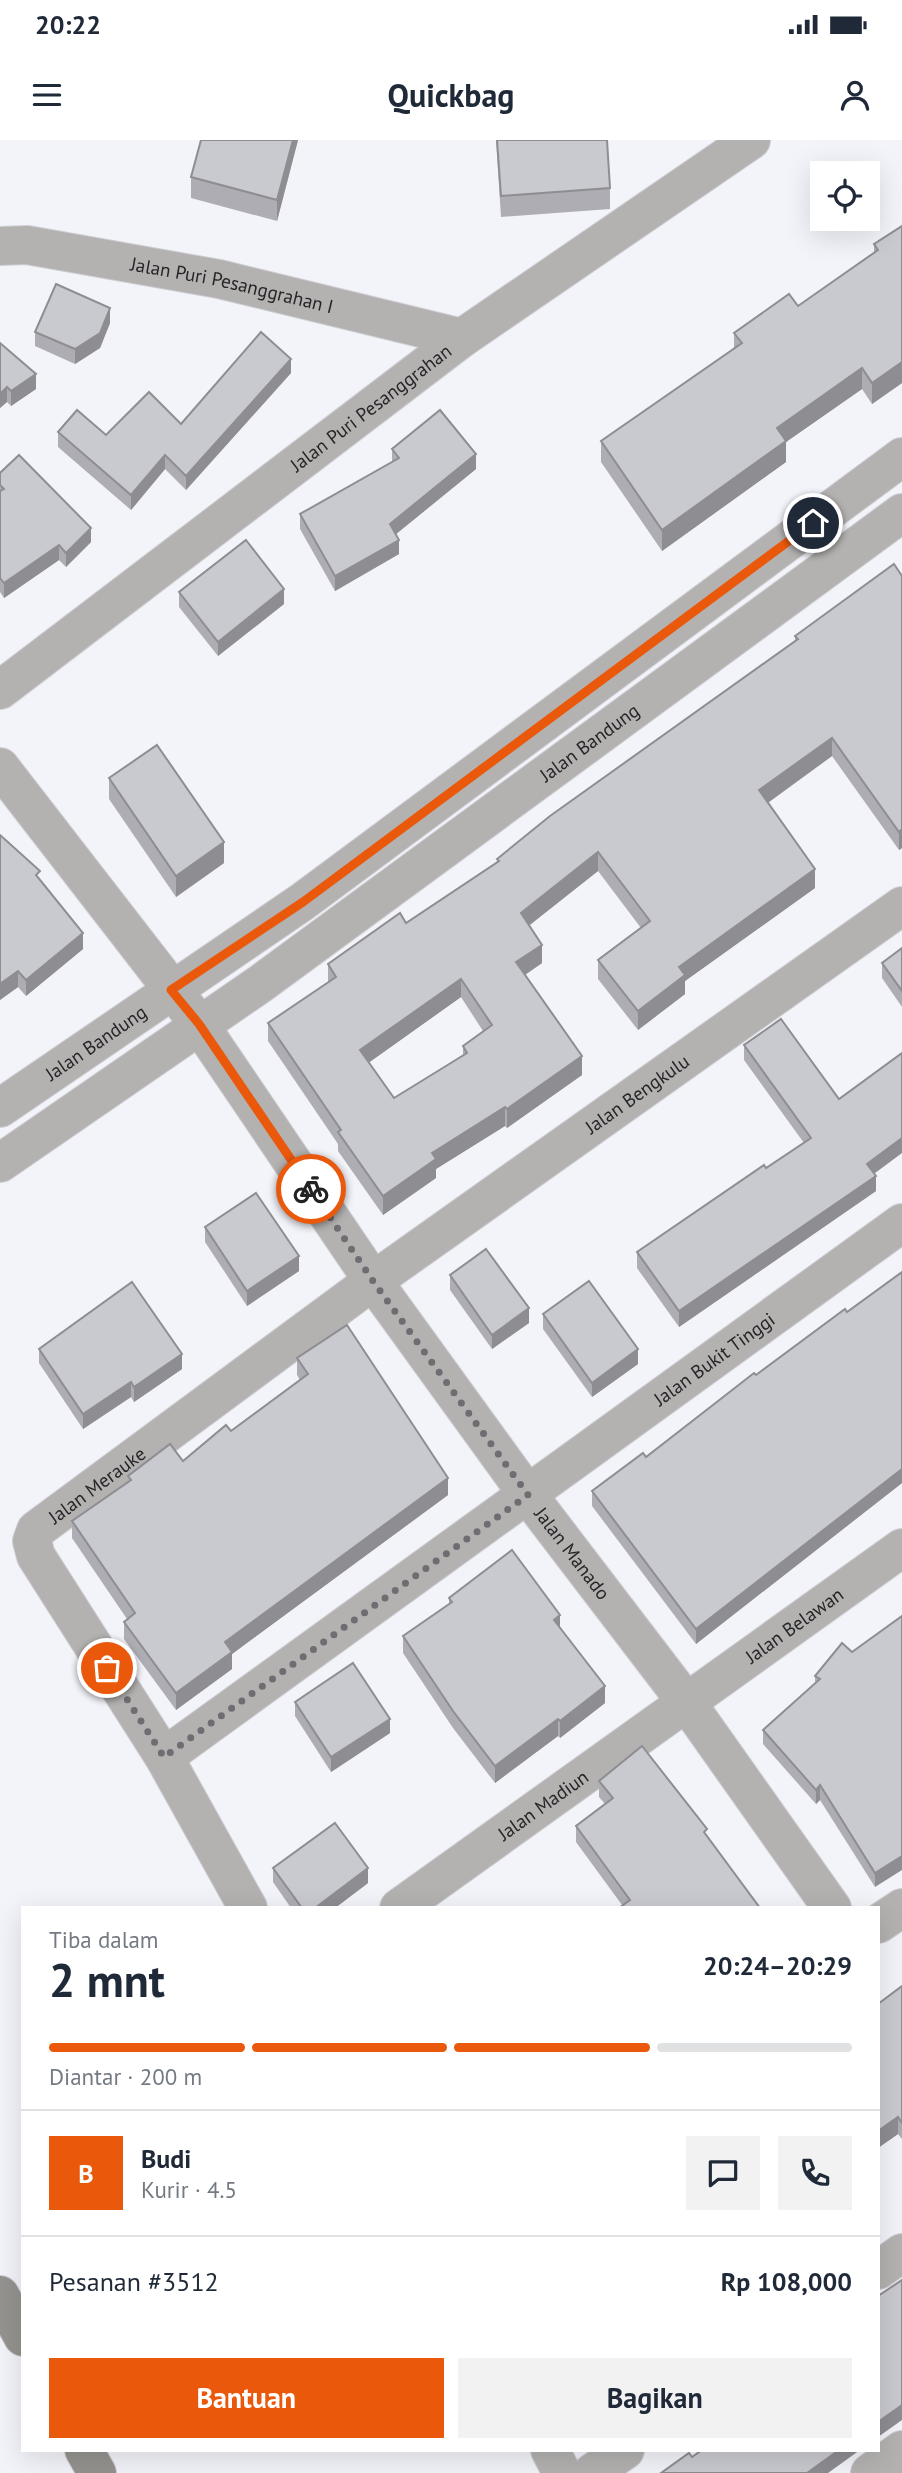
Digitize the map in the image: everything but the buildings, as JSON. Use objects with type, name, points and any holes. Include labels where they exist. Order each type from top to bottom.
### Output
[{"type":"main road","points":[[0,2295],[21,2333]]},
{"type":"street","name":"Jalan Puri Pesanggrahan","points":[[0,690],[462,338],[751,140]]},
{"type":"street","name":"Jalan Puri Pesanggrahan I","points":[[0,246],[27,245],[219,279],[462,338]]},
{"type":"street","name":"Jalan Bandung","points":[[0,1108],[303,902],[902,457]]},
{"type":"street","name":"Jalan Bandung","points":[[0,1163],[199,1024],[260,985],[902,513]]},
{"type":"street","points":[[0,767],[171,990]]},
{"type":"street","name":"Jalan Bengkulu","points":[[373,1281],[902,905]]},
{"type":"street","name":"Jalan Manado","points":[[171,990],[199,1024],[373,1281],[528,1495],[687,1703],[831,1906]]},
{"type":"street","name":"Jalan Bukit Tinggi","points":[[164,1757],[902,1223]]},
{"type":"street","name":"Jalan Merauke","points":[[164,1757],[36,1556],[32,1541],[36,1530],[373,1281]]},
{"type":"street","name":"Jalan Belawan","points":[[687,1703],[902,1548]]},
{"type":"street","name":"Jalan Madiun","points":[[402,1906],[687,1703]]},
{"type":"street","points":[[164,1757],[247,1906]]},
{"type":"street","points":[[880,1923],[902,1908]]},
{"type":"street","points":[[880,2269],[902,2253]]},
{"type":"street","points":[[870,2473],[902,2450]]},
{"type":"street","points":[[551,2452],[562,2473]]},
{"type":"street","points":[[592,2473],[622,2452]]},
{"type":"way so far","points":[[107,1668],[164,1757],[528,1495],[373,1281],[311,1189]]},
{"type":"route","points":[[311,1189],[199,1024],[171,990],[303,902],[813,523]]}]
